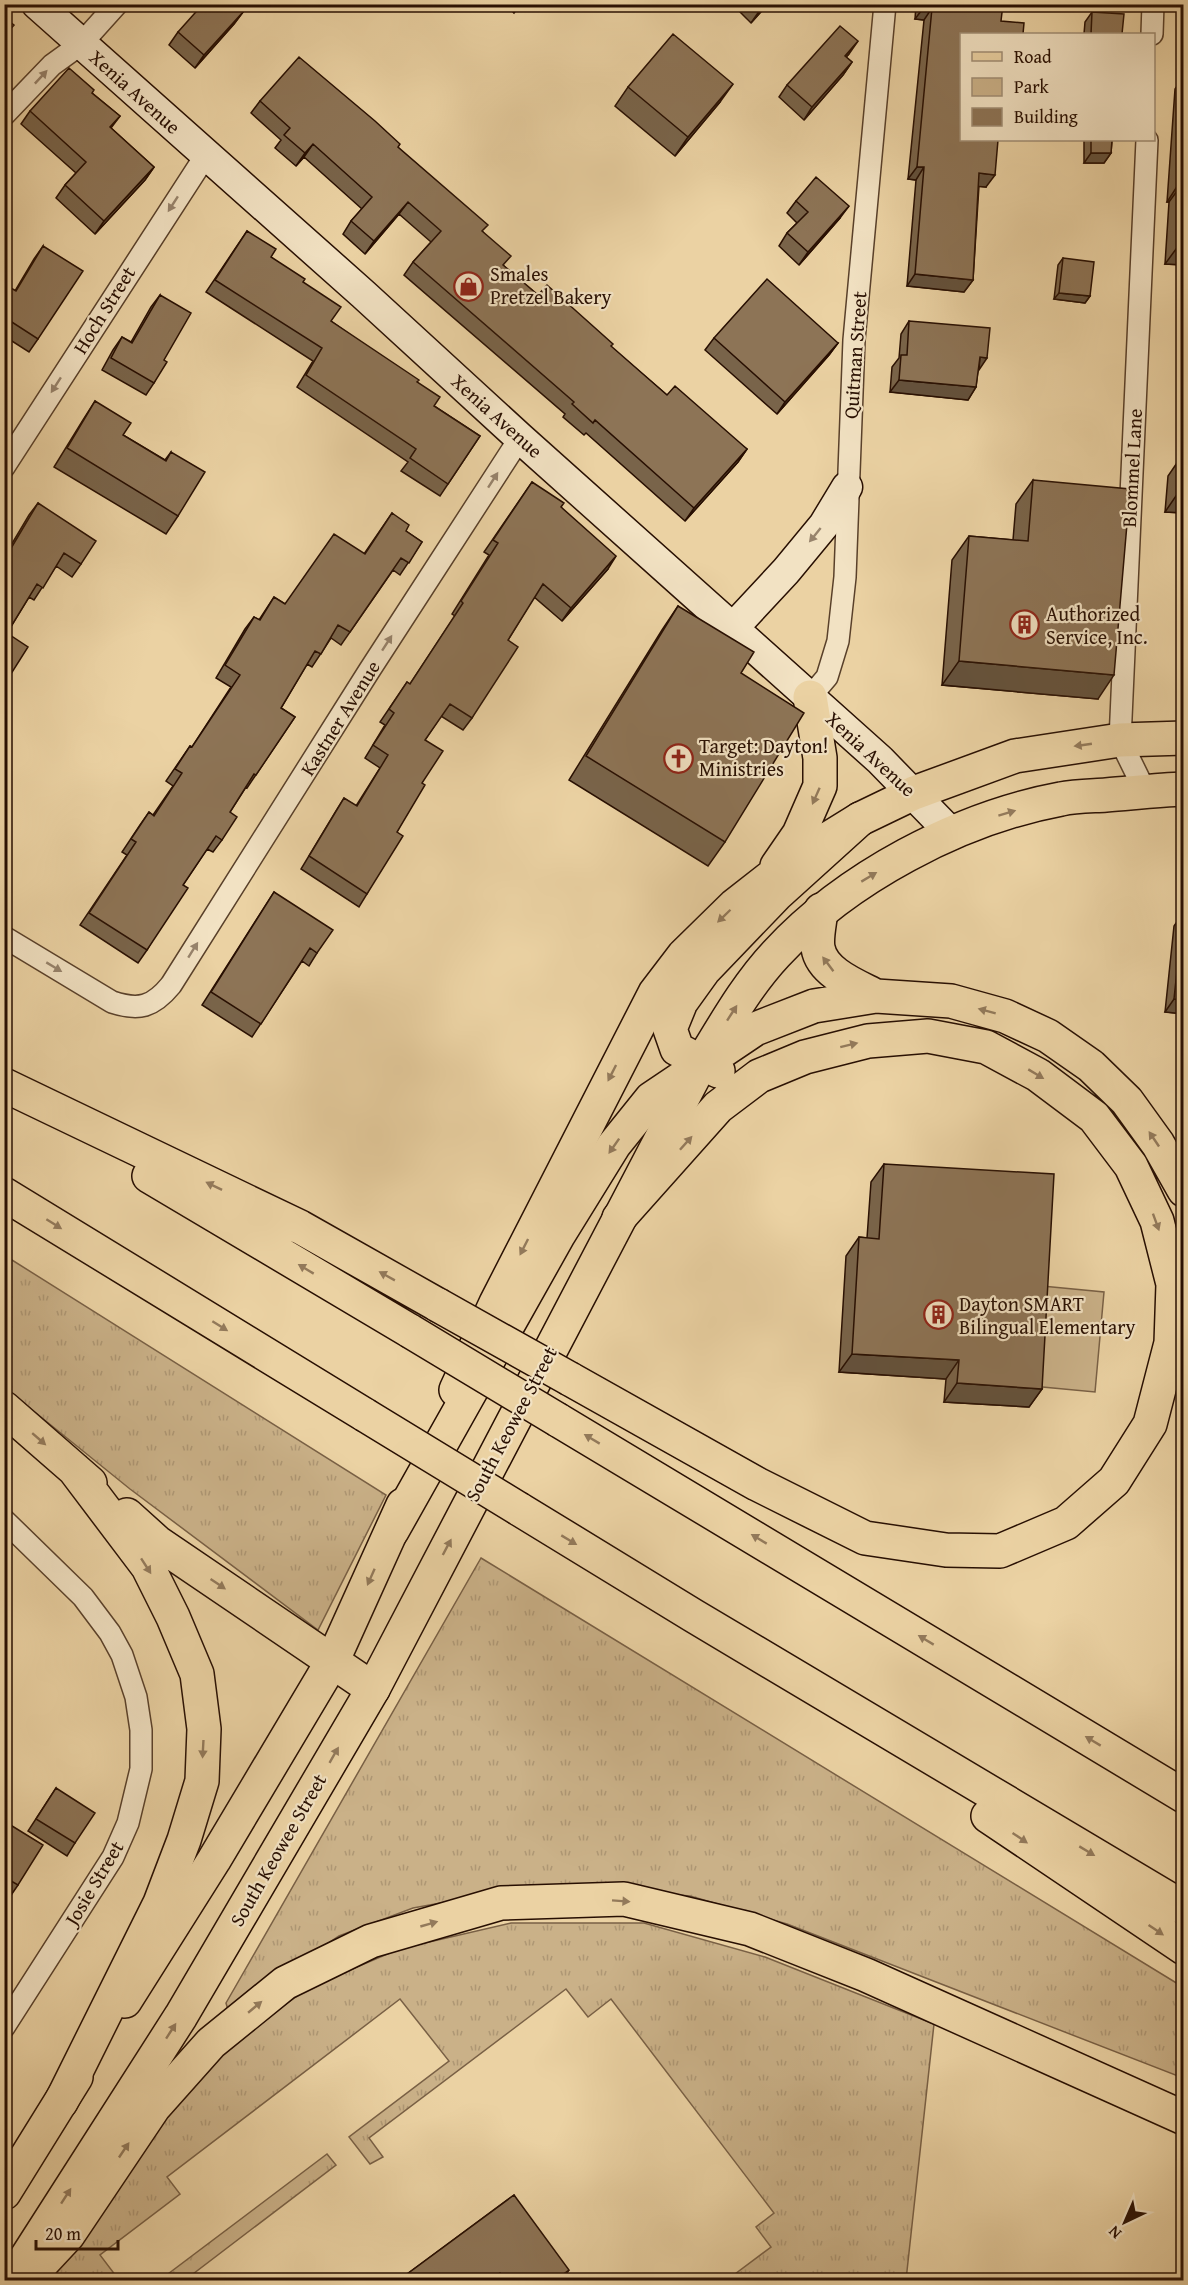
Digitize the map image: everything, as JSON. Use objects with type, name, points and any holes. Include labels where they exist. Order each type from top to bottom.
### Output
[{"type":"main road","points":[[766,881],[799,834],[820,786],[820,758],[810,697]]},
{"type":"main road","points":[[4,2193],[214,1860],[332,1662],[496,1303],[655,993],[684,955],[734,906],[789,863],[860,819],[914,794],[1015,756],[1120,740],[1184,738]]},
{"type":"main road","name":"South Keowee Street","points":[[12,2280],[181,2016],[373,1689],[701,1063],[754,981],[776,954],[821,910],[853,887],[901,859],[952,834],[1003,813],[1062,799],[1184,789]]},
{"type":"main road","points":[[759,1076],[726,1075],[701,1063],[677,1049],[670,1029],[681,1002],[704,970],[776,896],[860,819]]},
{"type":"main road","points":[[821,910],[818,950],[828,966],[840,978],[876,996]]},
{"type":"main road","points":[[392,1531],[559,1234],[614,1145],[651,1099],[701,1063],[755,1029],[814,1006],[876,996],[951,1001],[1005,1016],[1048,1036],[1091,1066],[1127,1101],[1158,1144],[1184,1190]]},
{"type":"main road","points":[[4,1085],[300,1227],[757,1484],[865,1538],[946,1550],[1000,1551],[1066,1523],[1114,1481],[1150,1424],[1171,1343],[1173,1284],[1157,1221],[1131,1166],[1094,1118],[1038,1075],[986,1047],[928,1036],[868,1041],[805,1057],[759,1076],[718,1107],[619,1218]]},
{"type":"main road","points":[[4,1090],[1184,1796]]},
{"type":"main road","points":[[4,1194],[694,1616],[1184,1908]]},
{"type":"main road","points":[[4,1408],[158,1543],[373,1689]]},
{"type":"main road","points":[[60,2102],[160,1904],[184,1840],[202,1781],[204,1729],[197,1674],[173,1617],[148,1567],[74,1469]]},
{"type":"main road","points":[[694,1616],[1184,1948]]},
{"type":"main road","points":[[26,2280],[68,2235],[154,2107],[211,2043],[285,1983],[371,1941],[501,1903],[624,1899],[750,1929],[866,1975],[1184,2118]]},
{"type":"street","name":"Xenia Avenue","points":[[37,4],[880,760],[952,834]]},
{"type":"street","points":[[4,115],[52,65],[81,44],[117,4]]},
{"type":"street","name":"Quitman Street","points":[[810,697],[827,677],[838,641],[845,577],[854,340],[885,4]]},
{"type":"street","points":[[1152,33],[1153,4]]},
{"type":"street","name":"Blommel Lane","points":[[1145,791],[1120,740],[1147,141]]},
{"type":"street","name":"Hoch Street","points":[[4,467],[206,155]]},
{"type":"street","name":"Kastner Avenue","points":[[4,937],[112,1002],[128,1007],[145,1006],[160,998],[171,985],[362,681],[520,438]]},
{"type":"street","points":[[733,628],[799,556],[824,525],[847,487]]},
{"type":"street","name":"Josie Street","points":[[4,1520],[83,1597],[110,1633],[122,1655],[136,1697],[141,1739],[141,1769],[128,1823],[113,1857],[4,2026]]},
{"type":"green space","points":[[4,1255],[386,1495],[318,1630],[130,1489],[5,1388]]},
{"type":"green space","points":[[1042,1286],[1104,1292],[1095,1392],[1032,1386]]},
{"type":"green space","points":[[481,1558],[1183,1987],[1183,2078],[787,1924],[690,1896],[572,1886],[502,1892],[413,1908],[339,1936],[228,2010],[226,2003]]},
{"type":"green space","points":[[511,1923],[644,1923],[765,1957],[934,2024],[906,2280],[727,2280],[771,2247],[756,2227],[774,2213],[611,1999],[588,2017],[566,1989],[369,2138],[383,2157],[370,2164],[349,2137],[449,2061],[400,1999],[167,2177],[180,2194],[100,2255],[119,2280],[49,2280],[160,2119],[229,2044],[310,1987],[399,1949]]},
{"type":"green space","points":[[327,2154],[336,2165],[185,2280],[160,2280]]},
{"type":"building","points":[[203,4],[235,4],[243,12],[204,55],[178,32]]},
{"type":"building","points":[[754,4],[765,4],[760,10]]},
{"type":"building","points":[[924,4],[1003,4],[1001,21],[1024,23],[1023,33],[960,33],[960,141],[998,141],[995,175],[979,173],[973,280],[915,274],[924,167],[917,167],[932,8],[924,7]]},
{"type":"building","points":[[1092,12],[1124,14],[1122,33],[1091,33]]},
{"type":"building","points":[[4,17],[14,25],[4,36]]},
{"type":"building","points":[[840,26],[858,41],[845,56],[852,62],[812,107],[787,85]]},
{"type":"building","points":[[673,34],[733,84],[688,137],[628,87]]},
{"type":"building","points":[[299,57],[375,121],[400,144],[398,147],[488,225],[482,231],[511,256],[503,265],[538,295],[547,285],[667,395],[675,386],[747,449],[694,508],[595,420],[593,423],[572,404],[574,402],[413,262],[441,231],[408,202],[374,241],[351,221],[372,197],[313,144],[305,153],[284,135],[290,128],[260,101]]},
{"type":"building","points":[[69,68],[94,90],[92,93],[120,116],[110,127],[154,167],[104,221],[65,185],[86,162],[30,111]]},
{"type":"building","points":[[1184,133],[1184,245],[1179,245],[1183,183],[1180,182]]},
{"type":"building","points":[[1091,141],[1112,141],[1111,153],[1091,153]]},
{"type":"building","points":[[816,177],[849,206],[808,252],[787,233],[808,212],[796,201]]},
{"type":"building","points":[[247,231],[276,249],[271,257],[305,279],[303,282],[341,307],[331,321],[419,380],[417,382],[440,397],[434,406],[480,436],[448,484],[410,458],[416,449],[306,375],[322,348],[215,280]]},
{"type":"building","points":[[43,246],[83,271],[38,339],[4,317],[4,284],[16,291]]},
{"type":"building","points":[[1063,258],[1094,262],[1090,296],[1059,293]]},
{"type":"building","points":[[767,279],[838,343],[785,402],[714,338]]},
{"type":"building","points":[[160,295],[191,313],[164,360],[167,362],[154,383],[111,358],[122,337],[132,343]]},
{"type":"building","points":[[909,321],[990,328],[987,358],[980,357],[976,387],[899,380],[901,355],[907,355]]},
{"type":"building","points":[[95,401],[131,423],[123,435],[166,461],[171,452],[205,472],[178,516],[67,448]]},
{"type":"building","points":[[1181,457],[1184,457],[1184,493],[1178,493]]},
{"type":"building","name":"Authorized Service, Inc.","points":[[1033,480],[1130,489],[1114,675],[959,661],[969,536],[1028,541]]},
{"type":"building","points":[[532,482],[564,503],[561,507],[616,556],[571,608],[543,584],[508,640],[518,647],[472,718],[450,704],[425,740],[443,751],[422,783],[425,785],[397,832],[403,836],[367,894],[309,856],[344,798],[357,806],[388,755],[373,745],[394,713],[389,709],[407,682],[410,684],[463,603],[461,601],[498,543],[493,540]]},
{"type":"building","points":[[38,503],[96,541],[81,564],[64,553],[43,588],[37,584],[7,633],[28,647],[4,685],[4,560]]},
{"type":"building","points":[[392,513],[409,525],[406,531],[422,542],[409,563],[401,558],[350,632],[338,625],[321,654],[315,651],[281,708],[295,717],[230,812],[237,817],[222,840],[216,836],[183,885],[188,888],[147,950],[89,913],[136,842],[131,839],[149,812],[154,816],[182,773],[175,769],[240,675],[225,665],[254,617],[260,620],[274,597],[285,604],[334,534],[365,554]]},
{"type":"building","name":"Target: Dayton! Ministries","points":[[678,606],[754,652],[741,673],[804,713],[725,842],[586,756]]},
{"type":"building","points":[[274,892],[333,930],[317,953],[310,948],[261,1024],[211,992]]},
{"type":"building","points":[[1184,913],[1184,1000],[1174,999]]},
{"type":"building","name":"Dayton SMART Bilingual Elementary","points":[[884,1164],[1054,1174],[1042,1389],[957,1383],[959,1360],[852,1354],[859,1237],[879,1239]]},
{"type":"building","points":[[56,1788],[95,1813],[75,1843],[36,1819]]},
{"type":"building","points":[[4,1821],[43,1845],[18,1885],[4,1877]]},
{"type":"building","points":[[514,2195],[569,2270],[555,2280],[506,2280],[500,2273],[490,2280],[399,2280]]},
{"type":"place","name":"Smales Pretzel Bakery","points":[[469,286]]},
{"type":"place","name":"Authorized Service, Inc.","points":[[1025,625]]},
{"type":"place","name":"Target: Dayton! Ministries","points":[[678,758]]},
{"type":"place","name":"Dayton SMART Bilingual Elementary","points":[[938,1315]]}]
